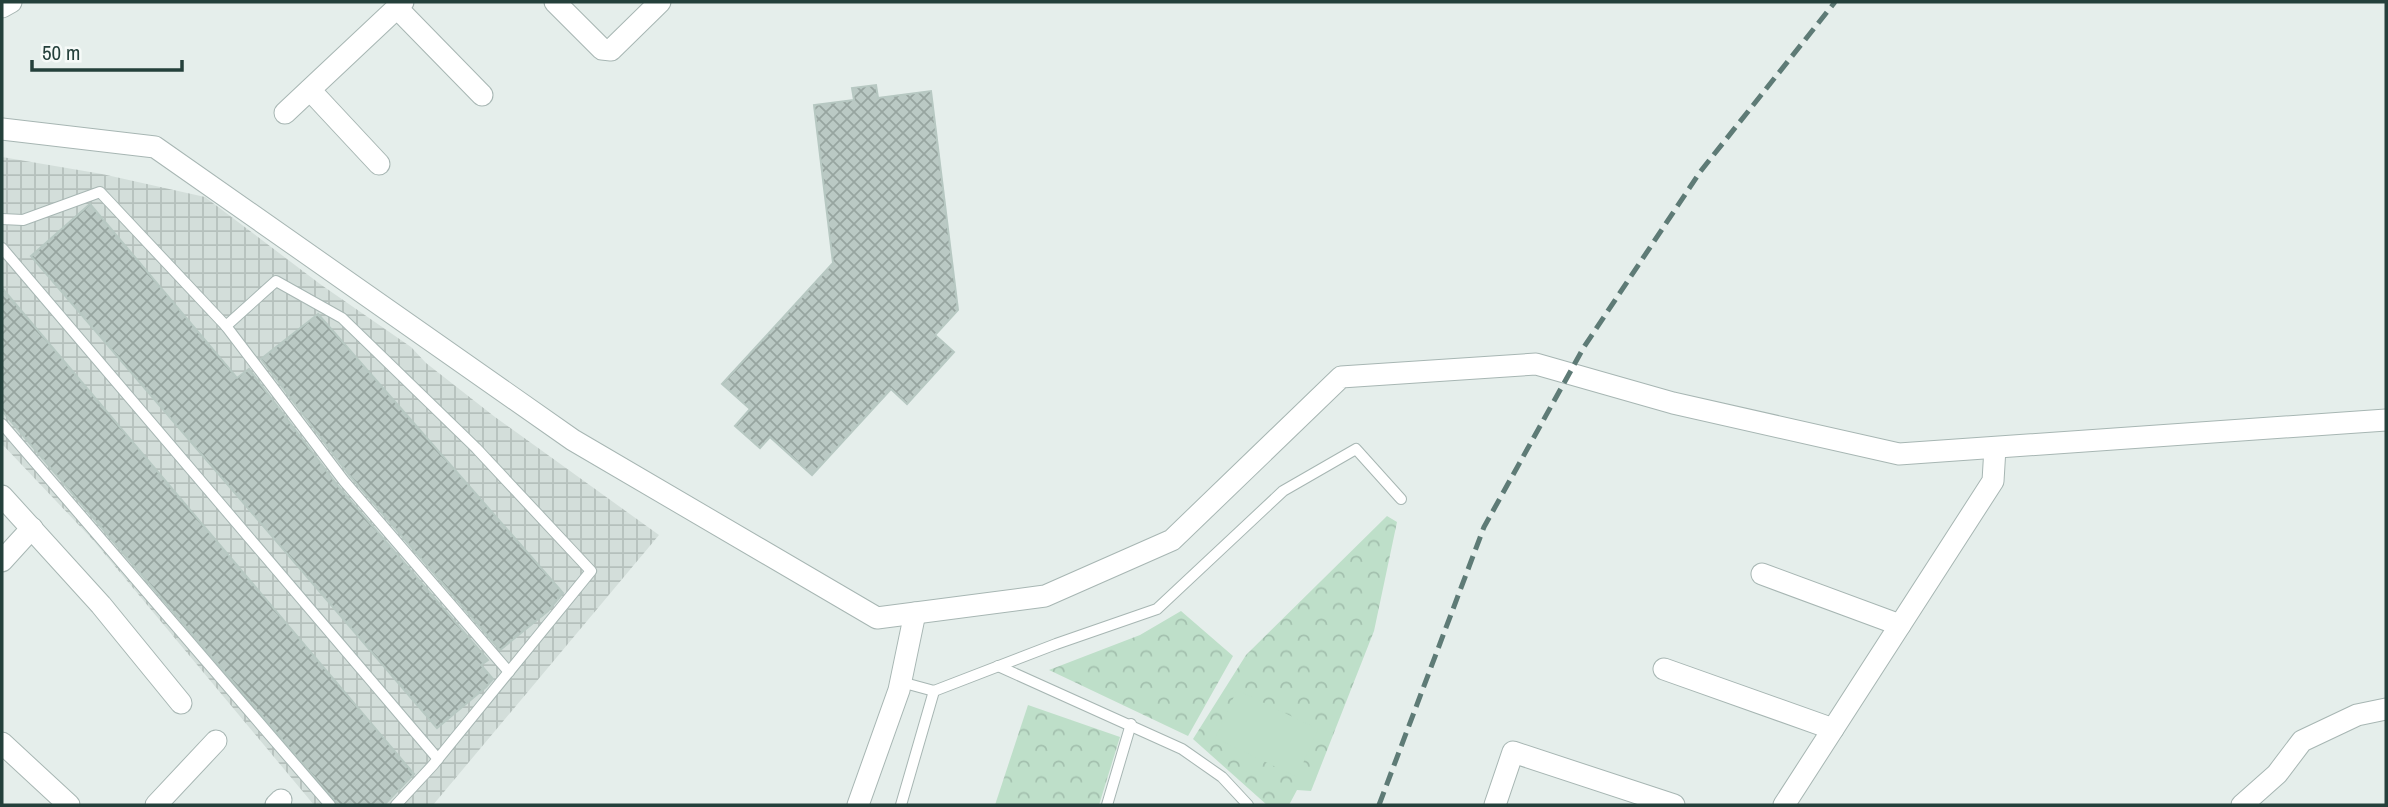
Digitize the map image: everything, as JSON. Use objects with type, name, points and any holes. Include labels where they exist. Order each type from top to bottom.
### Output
[{"type":"street","points":[[2,7],[11,2]]},
{"type":"street","points":[[555,2],[602,48],[611,50],[660,2]]},
{"type":"street","points":[[285,113],[400,5],[482,95]]},
{"type":"street","points":[[310,90],[379,164]]},
{"type":"street","points":[[2,129],[155,147],[573,440],[877,618],[1045,596],[1172,540],[1341,377],[1536,364],[1673,403],[1899,454],[2386,420]]},
{"type":"street","points":[[1784,805],[1993,481],[1995,448]]},
{"type":"street","points":[[2,495],[101,605],[181,703]]},
{"type":"street","points":[[2,561],[32,528]]},
{"type":"street","points":[[1762,574],[1900,625]]},
{"type":"street","points":[[858,805],[901,682],[915,613]]},
{"type":"street","points":[[1664,669],[1833,729]]},
{"type":"street","points":[[2242,805],[2263,798],[2302,740],[2357,715],[2386,709]]},
{"type":"street","points":[[156,805],[216,741]]},
{"type":"street","points":[[2,743],[69,805]]},
{"type":"street","points":[[1495,805],[1513,752],[1674,805]]},
{"type":"lane","points":[[2,219],[23,220],[100,191],[226,326],[344,481],[509,671]]},
{"type":"lane","points":[[2,248],[438,759]]},
{"type":"lane","points":[[226,326],[276,281],[342,318],[476,448],[591,570],[438,759],[396,805]]},
{"type":"lane","points":[[2,424],[330,805]]},
{"type":"lane","points":[[901,682],[934,691],[1157,609],[1283,491],[1356,449],[1401,499]]},
{"type":"lane","points":[[998,666],[1182,749],[1222,777],[1248,805]]},
{"type":"lane","points":[[901,805],[934,691]]},
{"type":"lane","points":[[1107,805],[1131,724]]},
{"type":"shaded area","points":[[2,157],[102,174],[205,197],[320,284],[411,347],[426,363],[495,417],[659,535],[433,805],[314,805],[93,540],[2,444]]},
{"type":"green space","points":[[1387,516],[1397,522],[1374,631],[1311,791],[1297,790],[1289,805],[1267,805],[1193,739],[1246,655]]},
{"type":"green space","points":[[1181,611],[1233,656],[1188,736],[1049,670],[1140,635]]},
{"type":"green space","points":[[1237,690],[1318,729],[1297,777],[1215,738]]},
{"type":"green space","points":[[1028,705],[1120,737],[1099,805],[995,805]]},
{"type":"building","points":[[876,85],[878,98],[931,91],[958,310],[935,335],[954,352],[907,404],[891,389],[812,475],[770,437],[760,448],[735,426],[750,409],[722,384],[833,263],[814,105],[854,100],[852,88]]},
{"type":"building","points":[[90,204],[237,378],[249,369],[338,486],[488,660],[481,665],[493,679],[437,728],[31,256]]},
{"type":"building","points":[[2,288],[414,774],[384,805],[338,805],[2,411]]},
{"type":"building","points":[[318,314],[563,593],[548,611],[500,650],[350,476],[261,359]]},
{"type":"railway","points":[[1379,805],[1484,527],[1584,347],[1700,172],[1835,2]]}]
